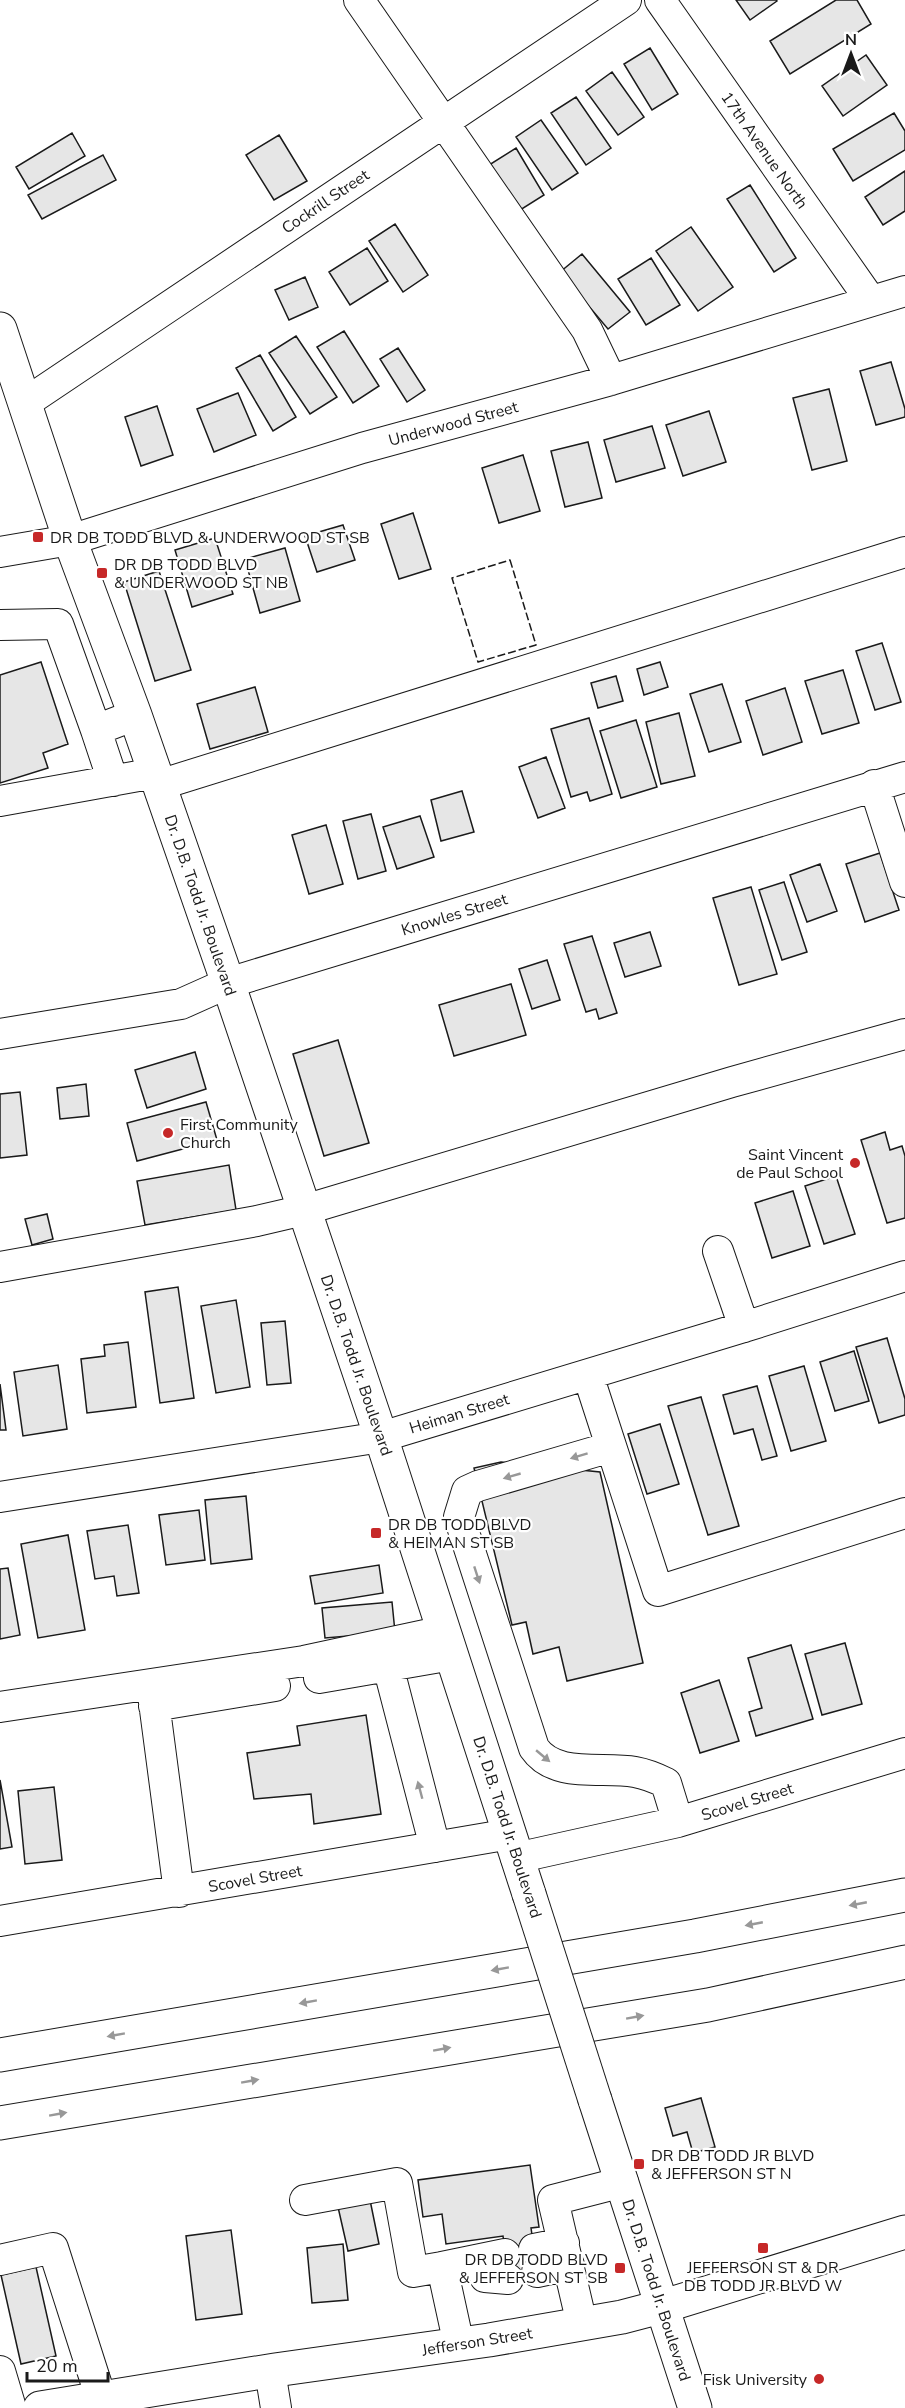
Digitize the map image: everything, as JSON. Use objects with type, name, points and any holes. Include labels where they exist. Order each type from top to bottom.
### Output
[{"type":"main road","name":"Dr. D.B. Todd Jr. Boulevard","points":[[0,330],[70,540],[135,714],[228,983],[381,1437],[695,2408]]},
{"type":"main road","points":[[0,2055],[695,1936],[905,1895]]},
{"type":"main road","points":[[0,2123],[708,2005],[905,1962]]},
{"type":"main road","name":"Jefferson Street","points":[[40,2408],[90,2402],[270,2371],[459,2345],[582,2324],[664,2307],[905,2232]]},
{"type":"street","points":[[359,0],[587,330],[611,380]]},
{"type":"street","name":"Cockrill Street","points":[[25,403],[626,0]]},
{"type":"street","name":"17th Avenue North","points":[[660,0],[871,301]]},
{"type":"street","name":"Underwood Street","points":[[0,552],[70,540],[362,448],[611,380],[905,291]]},
{"type":"street","points":[[0,801],[113,781],[157,779],[905,552]]},
{"type":"street","points":[[0,626],[58,624],[113,781]]},
{"type":"street","points":[[78,683],[118,669]]},
{"type":"street","points":[[96,730],[135,714]]},
{"type":"street","name":"Knowles Street","points":[[0,1034],[181,1004],[228,983],[905,777]]},
{"type":"street","points":[[874,785],[905,882]]},
{"type":"street","points":[[0,1267],[257,1221],[304,1210],[732,1082],[905,1034]]},
{"type":"street","points":[[718,1251],[744,1327]]},
{"type":"street","name":"Heiman Street","points":[[0,1497],[381,1437],[905,1276]]},
{"type":"street","points":[[588,1375],[658,1591],[905,1513]]},
{"type":"street","points":[[611,1447],[467,1491],[459,1517],[534,1748],[541,1758],[553,1764],[583,1769],[634,1772],[666,1783],[678,1822]]},
{"type":"street","points":[[0,1707],[153,1695],[388,1666],[448,1643]]},
{"type":"street","points":[[153,1695],[304,1661],[448,1643]]},
{"type":"street","points":[[388,1666],[435,1847]]},
{"type":"street","points":[[153,1695],[179,1892]]},
{"type":"street","name":"Scovel Street","points":[[0,1921],[435,1847],[513,1846],[678,1822],[905,1753]]},
{"type":"street","points":[[582,2324],[553,2200],[623,2182]]},
{"type":"street","points":[[305,2200],[397,2183],[413,2272],[442,2267],[512,2263],[566,2254]]},
{"type":"street","points":[[0,2260],[53,2248],[90,2402]]},
{"type":"street","points":[[442,2267],[459,2345]]},
{"type":"street","points":[[0,2371],[11,2408]]},
{"type":"street","points":[[270,2371],[276,2408]]},
{"type":"building","points":[[736,0],[776,0],[777,1],[750,20]]},
{"type":"building","points":[[836,0],[857,0],[871,24],[790,74],[770,41]]},
{"type":"building","points":[[650,48],[678,94],[652,110],[624,64]]},
{"type":"building","points":[[866,55],[887,85],[843,116],[822,86]]},
{"type":"building","points":[[612,72],[644,117],[618,135],[586,91]]},
{"type":"building","points":[[576,97],[611,148],[586,165],[551,113]]},
{"type":"building","points":[[894,113],[905,131],[905,150],[853,181],[833,149]]},
{"type":"building","points":[[541,120],[578,173],[552,190],[516,137]]},
{"type":"building","points":[[72,133],[85,156],[29,189],[16,167]]},
{"type":"building","points":[[279,135],[307,181],[274,200],[246,155]]},
{"type":"building","points":[[516,148],[544,195],[517,212],[489,165]]},
{"type":"building","points":[[103,155],[116,180],[42,219],[28,195]]},
{"type":"building","points":[[905,171],[905,211],[883,225],[865,197]]},
{"type":"building","points":[[750,185],[796,258],[774,272],[727,199]]},
{"type":"building","points":[[395,224],[428,275],[403,292],[369,241]]},
{"type":"building","points":[[691,227],[733,287],[698,311],[656,251]]},
{"type":"building","points":[[367,248],[388,281],[350,305],[329,272]]},
{"type":"building","points":[[582,254],[630,312],[608,329],[560,272]]},
{"type":"building","points":[[651,258],[680,305],[646,325],[618,279]]},
{"type":"building","points":[[305,277],[318,307],[289,320],[275,290]]},
{"type":"building","points":[[344,331],[379,386],[353,403],[317,347]]},
{"type":"building","points":[[296,336],[337,397],[310,414],[269,353]]},
{"type":"building","points":[[398,348],[425,390],[407,402],[380,359]]},
{"type":"building","points":[[260,355],[296,417],[273,431],[236,368]]},
{"type":"building","points":[[891,362],[905,409],[905,417],[876,425],[860,371]]},
{"type":"building","points":[[829,389],[847,461],[812,470],[793,398]]},
{"type":"building","points":[[238,393],[256,435],[214,452],[197,409]]},
{"type":"building","points":[[157,406],[173,455],[141,466],[125,417]]},
{"type":"building","points":[[709,411],[726,462],[683,476],[666,425]]},
{"type":"building","points":[[652,426],[665,468],[616,482],[604,440]]},
{"type":"building","points":[[588,442],[602,498],[565,507],[551,451]]},
{"type":"building","points":[[523,455],[540,511],[499,523],[482,468]]},
{"type":"building","points":[[413,513],[431,569],[399,579],[381,524]]},
{"type":"building","points":[[343,525],[355,560],[317,572],[305,536]]},
{"type":"building","points":[[215,538],[233,594],[192,607],[175,550]]},
{"type":"building","points":[[285,548],[300,601],[260,613],[245,559]]},
{"type":"building","points":[[159,571],[191,670],[155,681],[124,582]]},
{"type":"building","points":[[882,643],[901,702],[875,710],[856,651]]},
{"type":"building","points":[[41,662],[68,744],[43,753],[48,768],[0,783],[0,675]]},
{"type":"building","points":[[660,662],[668,687],[644,695],[637,669]]},
{"type":"building","points":[[843,670],[859,723],[822,734],[805,681]]},
{"type":"building","points":[[616,676],[623,701],[598,708],[591,683]]},
{"type":"building","points":[[722,684],[741,742],[709,752],[690,694]]},
{"type":"building","points":[[255,687],[268,732],[210,749],[197,704]]},
{"type":"building","points":[[785,688],[802,742],[763,755],[746,701]]},
{"type":"building","points":[[679,713],[695,776],[661,784],[646,722]]},
{"type":"building","points":[[589,718],[612,794],[590,801],[587,792],[571,797],[551,729]]},
{"type":"building","points":[[636,720],[657,787],[621,798],[600,731]]},
{"type":"building","points":[[546,757],[565,808],[538,818],[519,767]]},
{"type":"building","points":[[462,791],[474,832],[441,841],[431,800]]},
{"type":"building","points":[[371,814],[386,871],[358,879],[343,821]]},
{"type":"building","points":[[420,816],[434,857],[397,869],[383,827]]},
{"type":"building","points":[[326,825],[343,884],[309,894],[292,835]]},
{"type":"building","points":[[880,853],[899,910],[865,922],[846,864]]},
{"type":"building","points":[[820,864],[837,911],[807,922],[790,875]]},
{"type":"building","points":[[784,882],[807,952],[782,960],[759,890]]},
{"type":"building","points":[[751,887],[777,974],[739,985],[713,898]]},
{"type":"building","points":[[650,932],[661,966],[625,977],[614,943]]},
{"type":"building","points":[[592,936],[617,1013],[599,1019],[596,1009],[586,1012],[564,944]]},
{"type":"building","points":[[547,960],[560,1000],[532,1009],[519,969]]},
{"type":"building","points":[[511,984],[526,1035],[454,1056],[439,1005]]},
{"type":"building","points":[[338,1040],[369,1143],[324,1156],[293,1054]]},
{"type":"building","points":[[195,1052],[206,1089],[147,1108],[135,1070]]},
{"type":"building","points":[[86,1084],[89,1116],[60,1119],[57,1088]]},
{"type":"building","points":[[20,1092],[27,1155],[0,1158],[0,1094]]},
{"type":"building","points":[[206,1102],[217,1140],[137,1161],[127,1123]]},
{"type":"building","points":[[885,1132],[890,1150],[902,1146],[905,1156],[905,1218],[887,1223],[861,1140]]},
{"type":"building","points":[[229,1165],[236,1210],[145,1225],[137,1181]]},
{"type":"building","points":[[836,1176],[855,1234],[824,1244],[805,1186]]},
{"type":"building","points":[[793,1191],[810,1246],[772,1258],[755,1203]]},
{"type":"building","points":[[47,1214],[53,1239],[32,1245],[25,1219]]},
{"type":"building","points":[[178,1287],[194,1398],[160,1403],[145,1292]]},
{"type":"building","points":[[236,1300],[250,1387],[216,1393],[201,1306]]},
{"type":"building","points":[[285,1321],[291,1383],[267,1385],[261,1323]]},
{"type":"building","points":[[887,1338],[905,1399],[905,1415],[879,1423],[856,1347]]},
{"type":"building","points":[[128,1342],[136,1407],[87,1413],[81,1359],[105,1356],[104,1345]]},
{"type":"building","points":[[854,1351],[869,1401],[835,1411],[820,1362]]},
{"type":"building","points":[[58,1365],[67,1429],[23,1436],[14,1372]]},
{"type":"building","points":[[804,1366],[826,1441],[791,1451],[769,1376]]},
{"type":"building","points":[[0,1384],[6,1430],[0,1430]]},
{"type":"building","points":[[757,1386],[777,1456],[762,1460],[753,1429],[734,1434],[723,1395]]},
{"type":"building","points":[[701,1397],[739,1526],[708,1535],[668,1406]]},
{"type":"building","points":[[660,1424],[679,1484],[647,1494],[628,1434]]},
{"type":"building","points":[[501,1462],[600,1472],[643,1663],[567,1681],[559,1647],[533,1654],[526,1622],[512,1625],[474,1468]]},
{"type":"building","points":[[246,1496],[252,1559],[211,1564],[205,1500]]},
{"type":"building","points":[[199,1510],[205,1560],[166,1565],[159,1515]]},
{"type":"building","points":[[128,1525],[139,1593],[117,1596],[114,1576],[95,1579],[87,1531]]},
{"type":"building","points":[[68,1535],[85,1630],[38,1638],[21,1544]]},
{"type":"building","points":[[379,1565],[383,1593],[315,1604],[310,1576]]},
{"type":"building","points":[[8,1568],[20,1635],[0,1639],[0,1569]]},
{"type":"building","points":[[392,1602],[395,1632],[325,1638],[322,1608]]},
{"type":"building","points":[[845,1643],[862,1704],[822,1715],[805,1654]]},
{"type":"building","points":[[791,1645],[813,1719],[756,1736],[749,1712],[762,1708],[748,1658]]},
{"type":"building","points":[[719,1680],[739,1741],[700,1753],[681,1693]]},
{"type":"building","points":[[366,1715],[381,1814],[314,1824],[311,1794],[254,1799],[247,1753],[300,1745],[297,1726]]},
{"type":"building","points":[[0,1780],[12,1847],[0,1849]]},
{"type":"building","points":[[54,1787],[62,1860],[25,1864],[18,1791]]},
{"type":"building","points":[[701,2098],[715,2147],[693,2153],[687,2132],[673,2136],[665,2108]]},
{"type":"building","points":[[530,2165],[539,2227],[531,2228],[539,2282],[510,2286],[503,2236],[446,2244],[442,2214],[423,2217],[418,2180]]},
{"type":"building","points":[[370,2200],[379,2244],[348,2251],[338,2207]]},
{"type":"building","points":[[231,2230],[242,2314],[196,2320],[186,2236]]},
{"type":"building","points":[[343,2244],[348,2300],[312,2303],[307,2248]]},
{"type":"building","points":[[36,2267],[56,2356],[21,2364],[1,2275]]},
{"type":"fence","points":[[510,560],[536,645],[478,662],[452,578],[510,560]]},
{"type":"place","name":"DR DB TODD BLVD & UNDERWOOD ST SB","points":[[38,537]]},
{"type":"place","name":"DR DB TODD BLVD & UNDERWOOD ST NB","points":[[102,573]]},
{"type":"place","name":"First Community Church","points":[[168,1133]]},
{"type":"place","name":"Saint Vincent de Paul School","points":[[855,1163]]},
{"type":"place","name":"DR DB TODD BLVD & HEIMAN ST SB","points":[[376,1533]]},
{"type":"place","name":"DR DB TODD JR BLVD & JEFFERSON ST N","points":[[639,2164]]},
{"type":"place","name":"JEFFERSON ST & DR DB TODD JR BLVD W","points":[[763,2248]]},
{"type":"place","name":"DR DB TODD BLVD & JEFFERSON ST SB","points":[[620,2268]]},
{"type":"place","name":"Fisk University","points":[[819,2379]]}]
